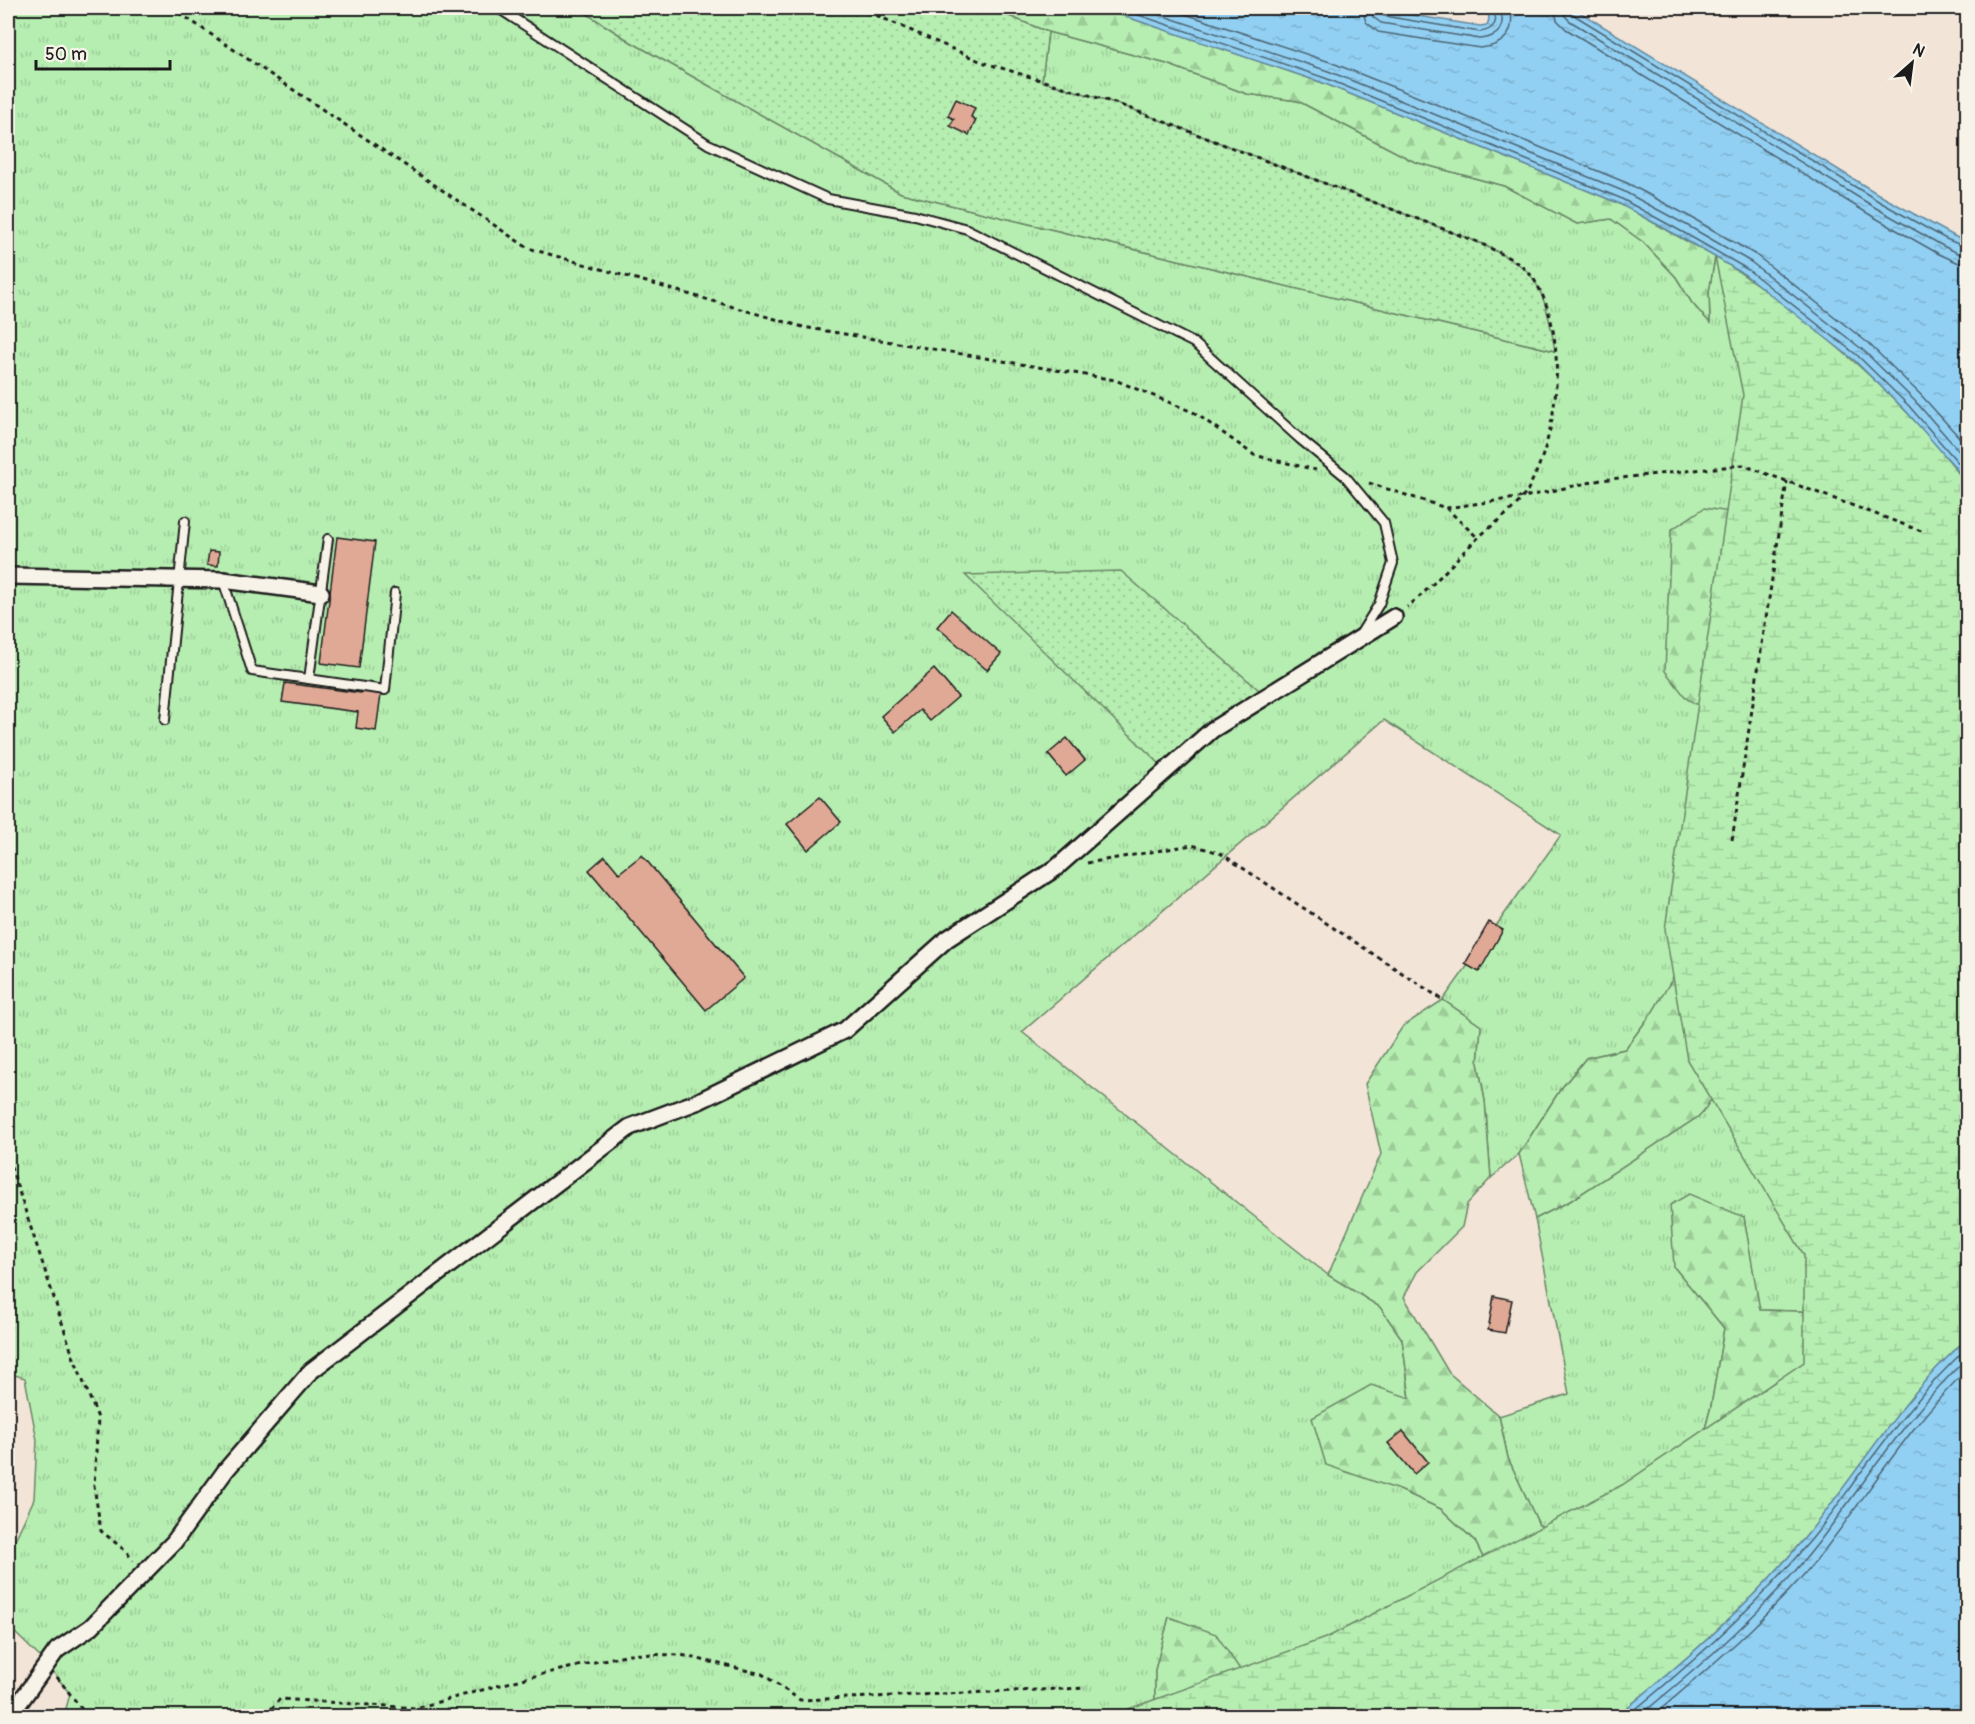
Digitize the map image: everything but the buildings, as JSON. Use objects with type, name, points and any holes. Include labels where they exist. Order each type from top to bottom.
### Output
[{"type":"street","points":[[8,576],[223,580],[321,593]]},
{"type":"street","points":[[10,1716],[57,1650],[91,1627],[174,1542],[226,1470],[311,1371],[630,1127],[699,1101],[845,1030],[947,939],[1056,868],[1212,730],[1394,617]]},
{"type":"lane","points":[[498,8],[708,144],[828,199],[915,215],[967,229],[1194,343],[1300,439],[1345,476],[1384,524],[1393,563],[1379,604],[1355,642]]},
{"type":"lane","points":[[165,720],[185,521]]},
{"type":"lane","points":[[309,679],[328,539]]},
{"type":"lane","points":[[223,580],[252,670],[385,690],[395,593]]},
{"type":"path","points":[[172,8],[528,248],[803,327],[1115,380],[1196,412],[1254,455],[1345,476],[1446,508],[1478,538]]},
{"type":"path","points":[[860,8],[982,62],[1118,105],[1480,243],[1522,267],[1533,278],[1551,323],[1557,368],[1551,425],[1542,459],[1524,497],[1478,538],[1429,590],[1394,617]]},
{"type":"path","points":[[1446,508],[1524,497],[1601,480],[1743,465],[1924,532]]},
{"type":"path","points":[[1732,840],[1787,481]]},
{"type":"path","points":[[1056,868],[1192,845],[1220,853],[1443,1000]]},
{"type":"path","points":[[8,1158],[73,1356],[98,1418],[94,1486],[101,1531],[127,1552],[140,1575]]},
{"type":"path","points":[[266,1716],[280,1699],[416,1708],[526,1678],[629,1654],[681,1655],[762,1674],[800,1700],[1086,1688]]},
{"type":"path","points":[[47,1664],[87,1716]]},
{"type":"green space","points":[[8,8],[578,8],[631,42],[901,193],[1554,351],[1548,318],[1537,286],[1524,269],[1508,258],[1480,243],[1118,104],[1042,81],[1048,32],[1167,64],[1247,94],[1298,101],[1415,162],[1504,186],[1577,224],[1611,219],[1643,242],[1676,277],[1692,303],[1710,322],[1709,292],[1715,257],[1744,274],[1749,733],[1857,1313],[1759,1310],[1744,1217],[1674,1267],[1724,1328],[1711,1406],[1689,1491],[1579,1548],[1539,1525],[1508,1458],[1499,1416],[1569,1394],[1535,1219],[1570,1201],[1628,1161],[1652,1013],[1625,1049],[1586,1058],[1560,1090],[1519,1154],[1491,1178],[1485,1101],[1478,1063],[1481,1026],[1443,1000],[1561,835],[1384,720],[1022,1032],[1328,1275],[1380,1307],[1402,1339],[1410,1399],[1402,1491],[1441,1509],[1475,1541],[1507,1606],[1398,1716],[1298,1716],[1169,1617],[1155,1670],[1155,1716],[64,1716],[70,1694],[47,1664],[8,1626],[8,1555],[34,1499],[37,1440],[25,1378],[8,1373]]},
{"type":"green space","points":[[578,8],[989,8],[1048,32],[1042,81],[1118,104],[1480,243],[1521,266],[1529,273],[1541,293],[1549,317],[1555,351],[901,193],[631,42]]},
{"type":"green space","points":[[989,8],[1100,8],[1323,83],[1618,203],[1715,257],[1709,292],[1710,323],[1692,303],[1676,277],[1643,242],[1611,219],[1577,224],[1504,186],[1415,162],[1298,101],[1247,94],[1167,64],[1048,32]]},
{"type":"green space","points":[[1715,257],[1785,305],[1830,341],[1894,398],[1932,440],[1967,485],[1967,1338],[1918,1390],[1885,1430],[1807,1535],[1764,1584],[1668,1675],[1617,1716],[1109,1716],[1328,1637],[1622,1485],[1804,1362],[1804,1255],[1687,1060],[1665,929],[1743,395]]},
{"type":"green space","points":[[1968,485],[1967,1338],[1935,1369],[1617,1716],[1507,1606],[1475,1541],[1441,1509],[1402,1491],[1326,1465],[1312,1418],[1371,1385],[1410,1398],[1402,1339],[1380,1307],[1328,1275],[1381,1154],[1365,1084],[1403,1026],[1443,1000],[1481,1026],[1478,1063],[1485,1101],[1491,1178],[1467,1204],[1462,1227],[1417,1272],[1404,1297],[1449,1373],[1499,1416],[1508,1458],[1539,1525],[1579,1548],[1689,1491],[1711,1406],[1724,1328],[1674,1267],[1670,1205],[1689,1194],[1744,1217],[1760,1310],[1856,1313],[1749,733],[1687,699],[1665,671],[1671,530],[1704,508],[1763,517]]},
{"type":"green space","points":[[1121,571],[1266,696],[1166,770],[965,575]]},
{"type":"green space","points":[[1678,969],[1728,1074],[1701,1115],[1570,1201],[1535,1219],[1519,1154],[1560,1090],[1586,1058],[1625,1049],[1652,1013]]},
{"type":"green space","points":[[1169,1617],[1216,1634],[1241,1671],[1298,1716],[1155,1716],[1155,1670]]},
{"type":"water","points":[[1100,8],[1368,8],[1480,26],[1487,25],[1489,20],[1488,13],[1483,8],[1573,8],[1883,197],[1967,243],[1967,485],[1955,467],[1905,410],[1854,360],[1744,274],[1684,239],[1618,203],[1323,83]]},
{"type":"water","points":[[1967,1338],[1967,1716],[1617,1716],[1668,1674],[1764,1584],[1807,1535],[1885,1430],[1918,1390]]}]
